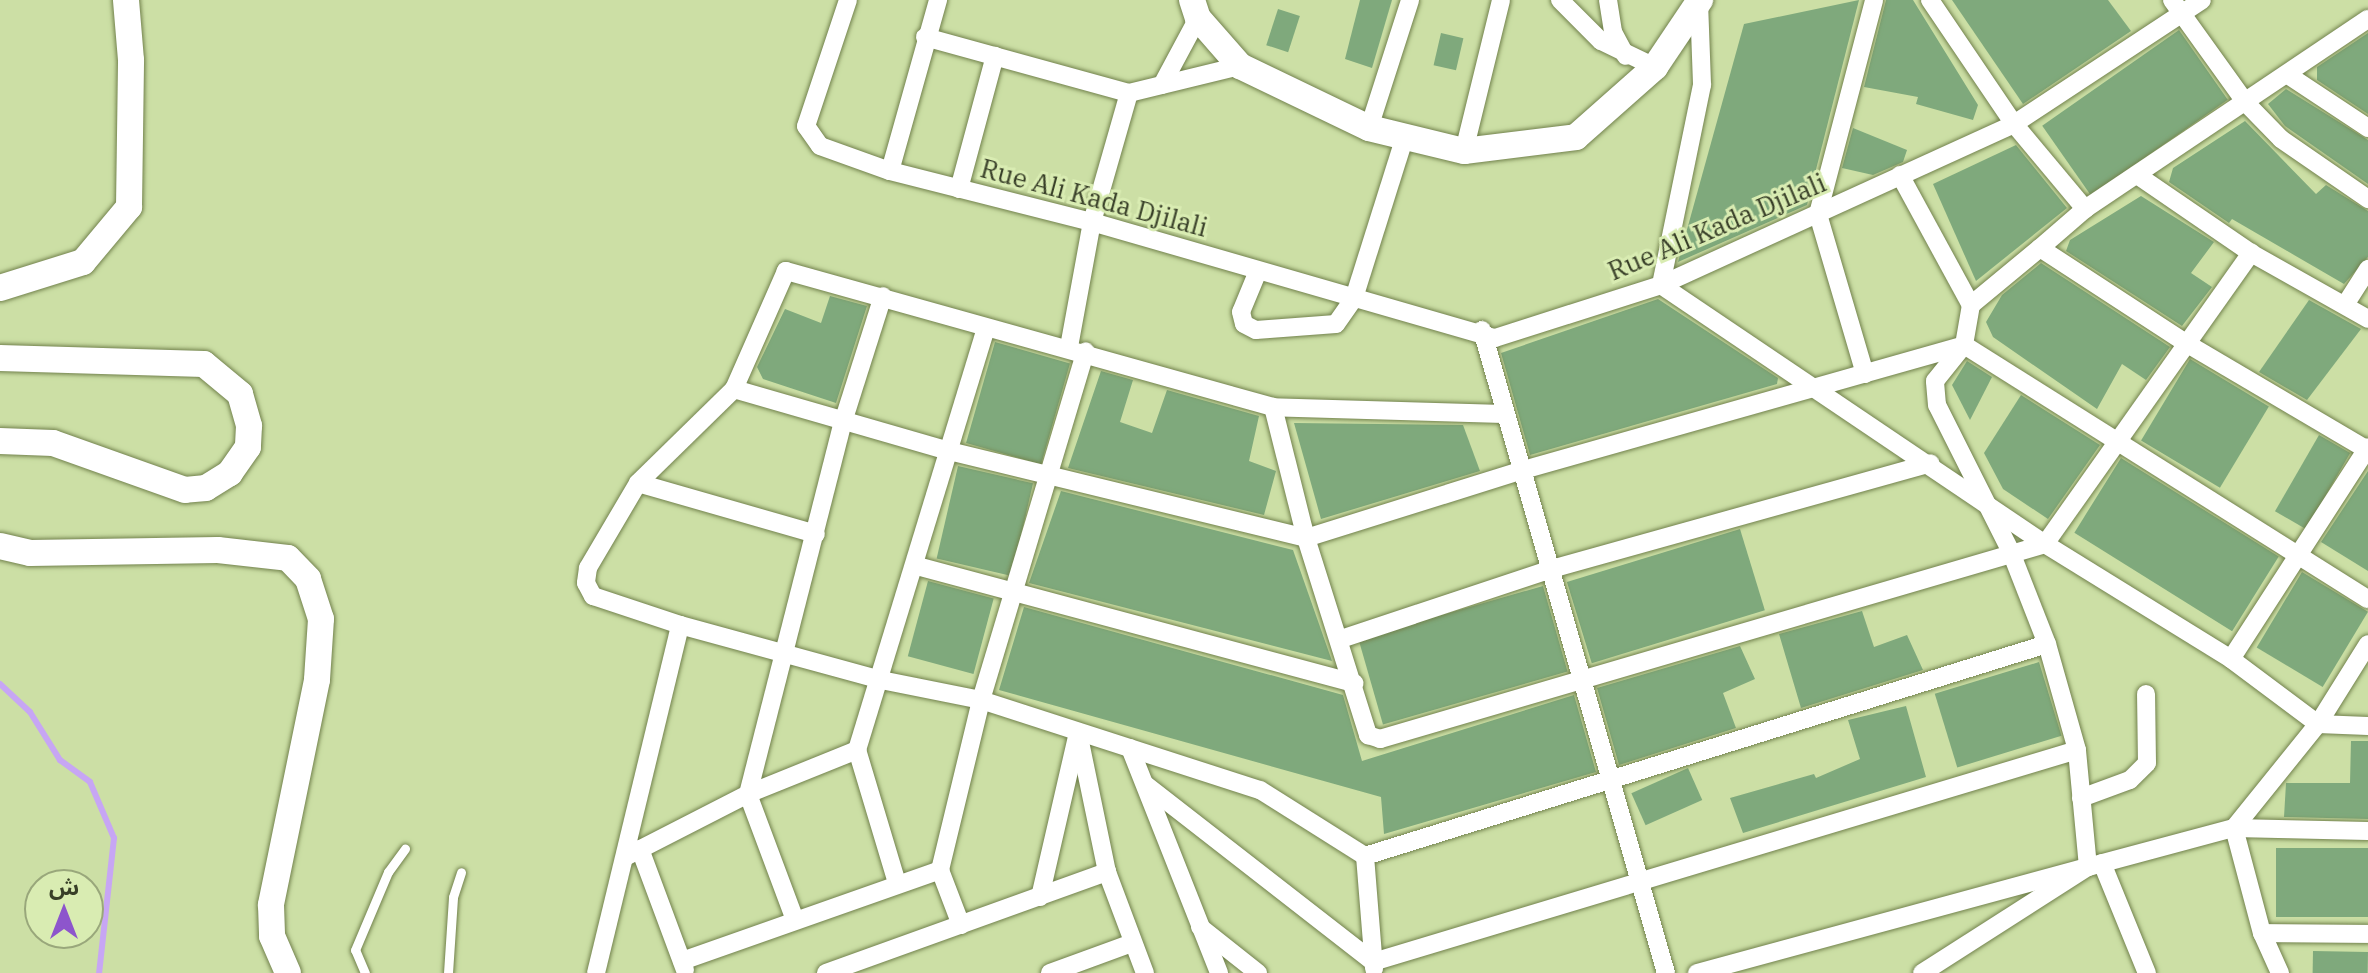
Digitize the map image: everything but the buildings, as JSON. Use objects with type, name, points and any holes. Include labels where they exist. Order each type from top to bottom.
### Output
[{"type":"main road","points":[[0,288],[83,262],[129,207],[131,60],[126,0]]},
{"type":"main road","points":[[1195,9],[1240,66],[1369,128],[1404,139],[1464,151],[1576,137],[1655,67],[1706,1]]},
{"type":"main road","points":[[0,358],[204,364],[240,394],[249,426],[248,447],[230,473],[206,488],[185,490],[53,443],[0,441]]},
{"type":"main road","points":[[0,546],[30,553],[218,550],[288,558],[308,579],[321,619],[317,680],[271,905],[272,936],[288,973]]},
{"type":"street","name":"Rue Ali Kada Djilali","points":[[848,0],[806,126],[820,146],[890,171],[1092,222],[1354,298],[1482,330],[1495,338],[1661,285],[2014,124],[2177,7],[2202,0]]},
{"type":"street","points":[[890,171],[925,37],[938,0]]},
{"type":"street","points":[[1369,128],[1410,0]]},
{"type":"street","points":[[1464,151],[1501,0]]},
{"type":"street","points":[[1560,0],[1601,41],[1628,58],[1655,67]]},
{"type":"street","points":[[1608,0],[1613,32],[1628,58]]},
{"type":"street","points":[[1865,374],[1818,214],[1874,0]]},
{"type":"street","points":[[1930,0],[2014,124],[2085,209]]},
{"type":"street","points":[[1706,1],[1702,85],[1661,285],[1930,463],[2045,544],[2231,659],[2318,724],[2368,726]]},
{"type":"street","points":[[2177,7],[2246,103],[2281,139],[2368,199]]},
{"type":"street","points":[[1162,85],[1195,9]]},
{"type":"street","points":[[1971,305],[2085,209],[2368,19]]},
{"type":"street","points":[[925,37],[1129,93],[1240,66]]},
{"type":"street","points":[[959,189],[995,56]]},
{"type":"street","points":[[2288,75],[2368,128]]},
{"type":"street","points":[[961,925],[940,870],[981,700],[1052,476],[1077,349],[1092,222],[1129,93]]},
{"type":"street","points":[[1258,271],[1241,312],[1244,324],[1256,330],[1336,324],[1354,298],[1404,139]]},
{"type":"street","points":[[1900,175],[1971,305],[1964,345],[1935,381],[1934,393],[2011,552],[2047,644],[2077,750],[2081,798],[2095,865],[2147,973]]},
{"type":"street","points":[[2137,175],[2251,253],[2368,319]]},
{"type":"street","points":[[2040,248],[2186,343],[2367,448],[2231,659]]},
{"type":"street","points":[[1273,407],[1306,538],[1355,683],[1368,735],[1380,739],[1582,676],[2045,544],[2251,253]]},
{"type":"street","points":[[2345,305],[2368,269]]},
{"type":"street","points":[[1503,414],[1273,407],[1077,349],[986,328],[883,296],[786,271],[734,389],[638,483],[588,568],[586,583],[593,596],[680,625],[783,650],[881,680],[981,700],[1260,790],[1365,856],[2047,644]]},
{"type":"street","points":[[795,920],[748,794],[843,422],[883,296]]},
{"type":"street","points":[[897,883],[857,750],[917,566],[945,450],[986,328]]},
{"type":"street","points":[[1482,330],[1548,570],[1642,877],[1666,973]]},
{"type":"street","points":[[734,389],[945,450],[1306,538],[1520,471],[1964,345],[2120,438],[2368,599]]},
{"type":"street","points":[[1341,639],[1548,570],[1930,463]]},
{"type":"street","points":[[638,483],[816,534]]},
{"type":"street","points":[[917,566],[1014,595],[1355,683]]},
{"type":"street","points":[[596,973],[634,853],[680,625]]},
{"type":"street","points":[[2234,828],[2318,724],[2368,644]]},
{"type":"street","points":[[2081,798],[2130,780],[2147,763],[2146,694]]},
{"type":"street","points":[[1078,732],[1107,872],[1145,973]]},
{"type":"street","points":[[1040,897],[1078,732]]},
{"type":"street","points":[[1130,748],[1219,973]]},
{"type":"street","points":[[634,853],[748,794],[857,750]]},
{"type":"street","points":[[1374,968],[1642,877],[2077,750]]},
{"type":"street","points":[[1146,785],[1374,968]]},
{"type":"street","points":[[2234,828],[2262,933],[2280,973]]},
{"type":"street","points":[[1697,973],[2234,828],[2368,831]]},
{"type":"street","points":[[634,853],[684,967],[795,920],[940,870]]},
{"type":"street","points":[[1365,856],[1374,968]]},
{"type":"street","points":[[1922,973],[2095,865]]},
{"type":"street","points":[[826,973],[1107,872]]},
{"type":"street","points":[[1198,925],[1258,973]]},
{"type":"street","points":[[2262,933],[2368,934]]},
{"type":"street","points":[[1050,973],[1132,943]]},
{"type":"lane","points":[[365,973],[355,950],[388,872],[405,849]]},
{"type":"lane","points":[[448,973],[453,897],[461,872]]},
{"type":"waterway","points":[[0,684],[30,712],[60,760],[90,782],[114,838],[99,973]]}]
